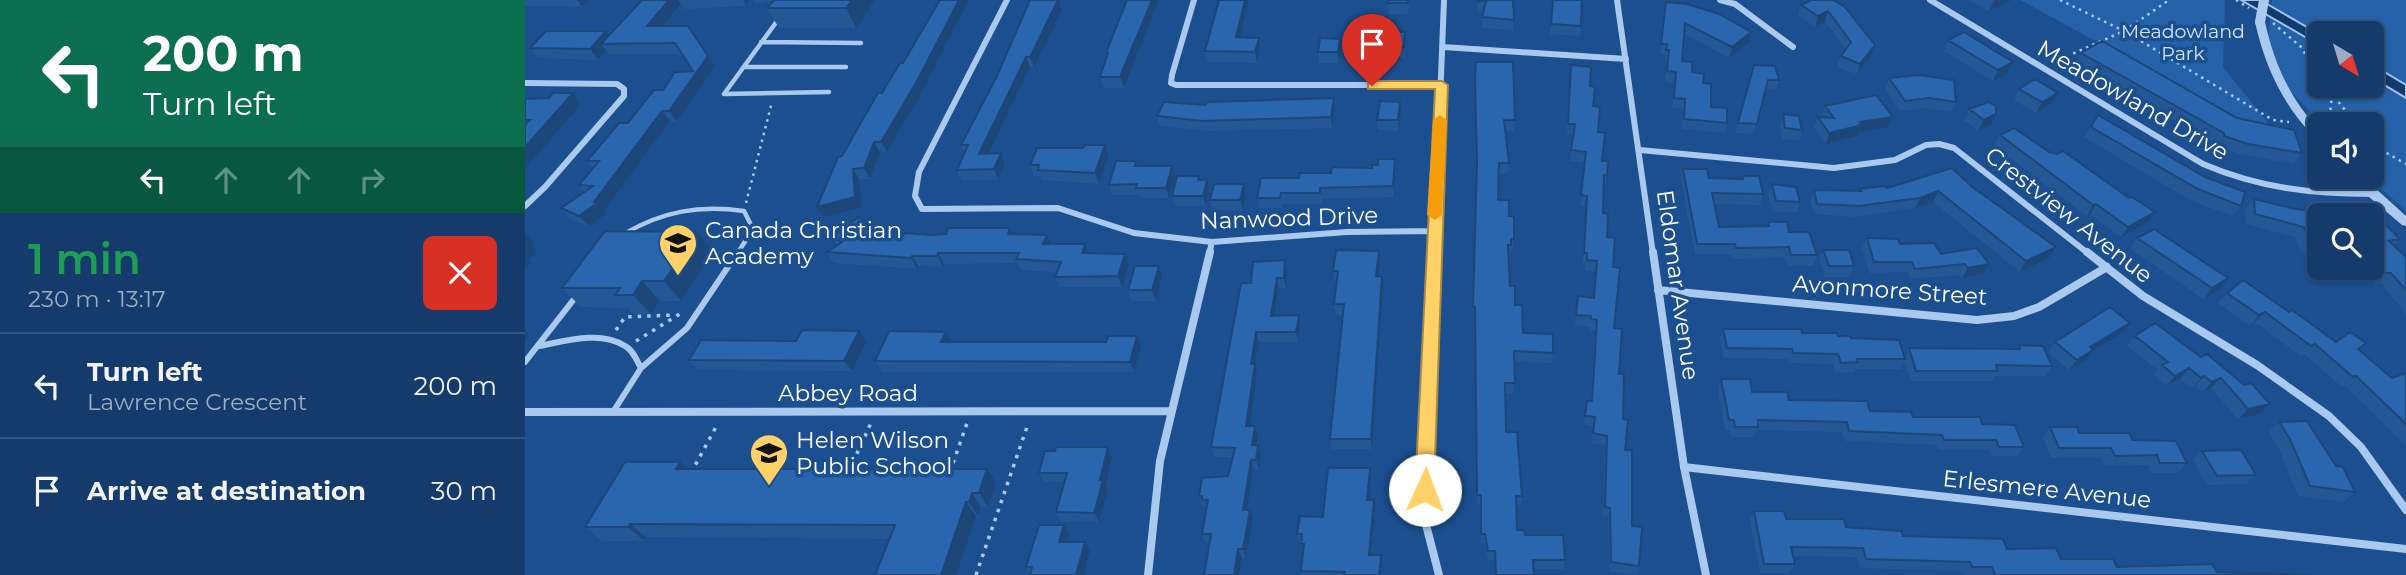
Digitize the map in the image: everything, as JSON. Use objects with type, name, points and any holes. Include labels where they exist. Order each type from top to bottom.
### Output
[{"type":"street","name":"Nanwood Drive","points":[[1007,0],[919,173],[913,194],[915,203],[922,209],[1058,208],[1134,233],[1212,242],[1347,232],[1434,231]]},
{"type":"street","points":[[1194,0],[1171,83],[1442,85]]},
{"type":"street","points":[[1439,575],[1424,517],[1444,0]]},
{"type":"street","name":"Eldomar Avenue","points":[[1617,0],[1684,467],[1706,575]]},
{"type":"street","points":[[1720,0],[1735,4],[1793,47]]},
{"type":"street","name":"Meadowland Drive","points":[[1930,0],[2203,164],[2239,181],[2298,193],[2373,194]]},
{"type":"street","points":[[2264,0],[2260,22],[2267,55],[2284,93],[2307,121]]},
{"type":"street","points":[[1443,47],[1626,59]]},
{"type":"street","points":[[525,83],[617,84],[624,89],[624,96],[545,187],[525,206]]},
{"type":"street","name":"Crestview Avenue","points":[[1640,150],[1834,168],[1895,160],[1926,145],[1954,148],[2143,296],[2257,365],[2329,416],[2361,447],[2406,510]]},
{"type":"street","points":[[2368,189],[2406,222]]},
{"type":"street","points":[[1148,575],[1160,461],[1212,242]]},
{"type":"street","name":"Avonmore Street","points":[[1658,290],[1977,320],[2014,316],[2039,307],[2107,267]]},
{"type":"street","name":"Abbey Road","points":[[525,412],[1171,411]]},
{"type":"street","name":"Erlesmere Avenue","points":[[1684,467],[2406,550]]},
{"type":"lane","points":[[784,10],[724,94],[829,92]]},
{"type":"lane","points":[[761,42],[861,43]]},
{"type":"lane","points":[[744,66],[846,67]]},
{"type":"lane","points":[[613,412],[641,368],[687,328],[753,229],[744,211],[708,205],[651,217],[622,235],[615,245]]},
{"type":"lane","points":[[525,362],[584,286]]},
{"type":"lane","points":[[538,347],[583,339],[609,340],[628,346],[641,368]]},
{"type":"path","points":[[2060,0],[2124,31],[2273,120],[2290,122]]},
{"type":"path","points":[[2042,67],[2124,31],[2169,0]]},
{"type":"path","points":[[2287,33],[2307,57]]},
{"type":"path","points":[[744,211],[775,93]]},
{"type":"path","points":[[2335,98],[2347,112]]},
{"type":"path","points":[[2384,152],[2406,164]]},
{"type":"path","points":[[628,346],[688,308]]},
{"type":"path","points":[[609,340],[625,317],[677,315],[684,319],[687,328]]},
{"type":"path","points":[[689,475],[724,412]]},
{"type":"path","points":[[844,482],[876,412]]},
{"type":"path","points":[[946,484],[971,412]]},
{"type":"path","points":[[977,575],[1027,427]]},
{"type":"path","points":[[681,470],[707,470]]},
{"type":"green space","name":"Meadowland Park","points":[[2020,0],[2225,0],[2223,67],[2285,144]]},
{"type":"green space","points":[[2272,0],[2406,0],[2406,211],[2381,189],[2384,189],[2384,112],[2310,112],[2283,83],[2268,39]]},
{"type":"shaded area","points":[[2241,0],[2260,0],[2307,27],[2307,38]]},
{"type":"shaded area","points":[[2384,72],[2406,85],[2406,98],[2384,85]]},
{"type":"building","points":[[642,0],[669,0],[647,26],[688,26],[708,56],[669,111],[662,111],[594,202],[597,203],[579,216],[561,208],[593,186],[579,185],[599,161],[587,161],[619,123],[628,123],[654,90],[663,90],[675,72],[693,71],[675,43],[601,44]]},
{"type":"building","points":[[774,0],[852,0],[846,8],[767,8]]},
{"type":"building","points":[[940,0],[959,0],[916,83],[881,142],[874,142],[864,168],[853,169],[855,197],[817,207],[838,157],[842,156],[878,93],[882,93],[900,63],[903,63]]},
{"type":"building","points":[[1030,0],[1058,0],[1030,57],[1026,57],[979,154],[1001,153],[994,169],[957,170],[968,145],[961,145],[997,76]]},
{"type":"building","points":[[1127,0],[1152,0],[1120,77],[1100,77],[1106,53]]},
{"type":"building","points":[[1219,0],[1245,0],[1236,37],[1259,38],[1255,52],[1205,51]]},
{"type":"building","points":[[1389,0],[1408,0],[1408,3],[1388,3]]},
{"type":"building","points":[[1478,0],[1513,0],[1514,20],[1482,17],[1486,1]]},
{"type":"building","points":[[1553,0],[1582,0],[1581,26],[1551,24]]},
{"type":"building","points":[[1811,0],[1833,0],[1844,6],[1875,45],[1860,64],[1841,56],[1851,42],[1828,11],[1818,16],[1801,5]]},
{"type":"building","points":[[1666,2],[1687,4],[1719,14],[1751,32],[1732,47],[1685,23],[1682,61],[1692,62],[1692,72],[1704,74],[1703,83],[1711,84],[1711,107],[1727,108],[1727,123],[1684,119],[1685,99],[1674,98],[1676,72],[1667,71],[1669,50],[1666,50],[1667,44],[1661,44]]},
{"type":"building","points":[[546,31],[606,31],[590,49],[530,48]]},
{"type":"building","points":[[1386,32],[1405,32],[1404,47],[1385,47]]},
{"type":"building","points":[[1964,32],[2013,62],[1998,70],[1948,40]]},
{"type":"building","points":[[1320,38],[1340,39],[1338,52],[1318,52]]},
{"type":"building","points":[[2102,41],[2237,118],[2294,130],[2302,153],[2248,144],[2224,136],[2224,133],[2081,53]]},
{"type":"building","points":[[1476,62],[1513,62],[1515,120],[1504,120],[1509,163],[1499,163],[1498,200],[1509,200],[1509,216],[1514,216],[1514,239],[1511,239],[1511,245],[1508,245],[1510,286],[1515,286],[1515,305],[1522,305],[1523,333],[1553,334],[1553,353],[1514,351],[1515,383],[1505,383],[1506,432],[1517,432],[1522,496],[1516,496],[1517,530],[1524,530],[1525,535],[1563,535],[1565,560],[1533,560],[1534,575],[1496,575],[1495,551],[1488,551],[1485,534],[1481,534],[1481,495],[1477,495],[1473,307],[1477,163]]},
{"type":"building","points":[[1571,65],[1591,67],[1590,86],[1595,87],[1593,106],[1600,107],[1598,132],[1605,133],[1602,161],[1608,161],[1607,176],[1604,175],[1603,213],[1608,214],[1607,237],[1615,238],[1613,267],[1620,268],[1614,328],[1622,329],[1619,374],[1624,374],[1623,419],[1628,420],[1625,450],[1632,450],[1632,526],[1642,527],[1639,566],[1611,562],[1610,508],[1605,507],[1607,436],[1593,433],[1595,417],[1585,416],[1587,401],[1592,401],[1597,320],[1591,319],[1591,316],[1576,315],[1578,296],[1594,298],[1597,261],[1587,260],[1587,253],[1584,253],[1587,196],[1581,195],[1586,152],[1571,150],[1575,124],[1568,124]]},
{"type":"building","points":[[1754,65],[1775,66],[1779,80],[1768,80],[1757,124],[1738,123]]},
{"type":"building","points":[[1919,75],[1954,80],[1956,102],[1929,98],[1905,101],[1889,78]]},
{"type":"building","points":[[2035,79],[2058,93],[2042,102],[2019,89]]},
{"type":"building","points":[[553,93],[573,93],[525,147],[525,125],[530,120],[525,120],[525,99],[549,98]]},
{"type":"building","points":[[1876,95],[1893,117],[1860,122],[1862,125],[1829,133],[1818,117],[1834,118],[1825,106]]},
{"type":"building","points":[[1334,98],[1331,117],[1203,121],[1157,116],[1164,102],[1206,105],[1207,102]]},
{"type":"building","points":[[1380,101],[1400,102],[1398,120],[1377,120]]},
{"type":"building","points":[[1989,102],[1996,106],[1996,114],[1984,120],[1969,109]]},
{"type":"building","points":[[1783,114],[1799,116],[1802,130],[1785,128]]},
{"type":"building","points":[[2098,115],[2205,177],[2245,192],[2241,206],[2198,189],[2091,127]]},
{"type":"building","points":[[2014,128],[2049,152],[2057,154],[2063,151],[2129,198],[2132,197],[2155,212],[2128,227],[2096,204],[2093,205],[2000,135]]},
{"type":"building","points":[[1085,145],[1105,145],[1095,173],[1038,170],[1039,165],[1030,165],[1037,148],[1083,148]]},
{"type":"building","points":[[1378,159],[1395,159],[1393,186],[1320,188],[1320,193],[1281,193],[1280,198],[1257,198],[1261,178],[1299,178],[1300,173],[1331,173],[1332,167],[1372,168],[1372,165],[1378,165]]},
{"type":"building","points":[[1116,161],[1136,161],[1135,166],[1172,166],[1166,188],[1136,188],[1137,184],[1109,185]]},
{"type":"building","points":[[1952,168],[1971,186],[2056,247],[2026,261],[1938,191],[1920,198],[1859,206],[1817,204],[1814,190],[1861,191],[1859,189],[1887,188]]},
{"type":"building","points":[[1683,169],[1707,169],[1709,178],[1743,179],[1742,176],[1759,176],[1763,194],[1712,193],[1719,227],[1769,226],[1768,222],[1787,222],[1789,232],[1809,232],[1817,255],[1791,255],[1789,247],[1736,248],[1735,244],[1697,244]]},
{"type":"building","points":[[1177,176],[1199,176],[1198,180],[1207,180],[1203,196],[1172,196]]},
{"type":"building","points":[[1214,184],[1244,184],[1240,200],[1210,200]]},
{"type":"building","points":[[1772,184],[1796,187],[1800,202],[1776,201]]},
{"type":"building","points":[[2254,199],[2307,210],[2307,233],[2304,227],[2255,214]]},
{"type":"building","points":[[859,217],[900,240],[905,233],[946,234],[948,228],[1010,228],[1008,234],[1047,235],[1043,244],[1085,244],[1082,253],[1125,254],[1118,276],[1055,277],[1061,262],[1016,259],[1019,253],[938,253],[937,256],[911,258],[827,252],[842,242],[832,236]]},
{"type":"building","points":[[2384,223],[2400,239],[2389,241],[2406,257],[2406,290],[2391,273],[2386,273]]},
{"type":"building","points":[[2154,229],[2228,278],[2212,288],[2137,238]]},
{"type":"building","points":[[605,231],[697,232],[664,281],[642,281],[633,295],[615,295],[620,288],[562,288]]},
{"type":"building","points":[[1867,238],[1898,239],[1900,244],[1934,243],[1941,254],[1977,248],[1989,264],[1968,268],[1965,264],[1915,269],[1912,262],[1874,262]]},
{"type":"building","points":[[1336,250],[1379,251],[1376,276],[1382,277],[1371,439],[1330,439],[1344,304],[1334,304],[1338,271],[1333,271]]},
{"type":"building","points":[[1823,250],[1849,250],[1854,266],[1829,266]]},
{"type":"building","points":[[1285,260],[1284,278],[1277,278],[1271,316],[1299,315],[1296,332],[1256,332],[1251,364],[1255,364],[1246,426],[1255,426],[1252,445],[1258,445],[1256,460],[1251,460],[1243,510],[1250,510],[1243,549],[1238,549],[1234,575],[1204,575],[1211,534],[1202,534],[1208,500],[1202,500],[1202,496],[1199,496],[1202,478],[1228,476],[1235,448],[1211,447],[1241,283],[1251,283],[1253,262]]},
{"type":"building","points":[[1135,266],[1159,266],[1152,290],[1128,290]]},
{"type":"building","points":[[2243,280],[2289,312],[2292,310],[2336,342],[2350,332],[2366,343],[2358,349],[2392,378],[2406,373],[2406,424],[2356,376],[2353,377],[2315,344],[2311,346],[2265,312],[2259,315],[2227,293]]},
{"type":"building","points":[[2110,307],[2130,323],[2090,347],[2093,350],[2077,360],[2055,342]]},
{"type":"building","points":[[2155,323],[2201,357],[2207,354],[2244,385],[2251,383],[2270,404],[2248,409],[2221,378],[2212,382],[2204,376],[2201,378],[2189,368],[2175,376],[2162,365],[2168,362],[2135,336]]},
{"type":"building","points":[[1723,329],[1801,329],[1802,333],[1837,333],[1838,336],[1851,338],[1899,340],[1905,359],[1857,359],[1858,362],[1841,363],[1838,354],[1793,353],[1792,349],[1727,348]]},
{"type":"building","points":[[802,330],[859,331],[844,361],[689,360],[701,340],[796,341]]},
{"type":"building","points":[[889,331],[946,332],[941,342],[1106,342],[1108,336],[1137,336],[1130,362],[875,361]]},
{"type":"building","points":[[2019,345],[2043,346],[2052,366],[1996,365],[1998,371],[1916,371],[1909,348],[2020,349]]},
{"type":"building","points":[[1721,379],[1750,379],[1752,392],[1787,392],[1789,400],[1867,401],[1870,411],[1911,412],[1913,417],[1980,417],[1982,424],[2015,425],[2024,447],[1999,447],[1996,440],[1944,440],[1942,435],[1849,431],[1847,422],[1758,420],[1758,427],[1735,427],[1734,420],[1729,420]]},
{"type":"building","points":[[2307,421],[2336,466],[2343,467],[2355,492],[2310,486],[2290,439],[2279,422]]},
{"type":"building","points":[[2050,427],[2077,427],[2079,433],[2129,433],[2133,440],[2176,441],[2187,463],[2160,463],[2157,455],[2115,456],[2111,448],[2059,448]]},
{"type":"building","points":[[1056,447],[1108,447],[1094,513],[1056,512],[1067,473],[1039,473],[1045,451],[1055,451]]},
{"type":"building","points":[[2241,450],[2256,475],[2217,476],[2202,451]]},
{"type":"building","points":[[625,462],[680,462],[676,469],[987,469],[979,493],[972,493],[969,502],[966,502],[941,575],[875,575],[895,525],[630,524],[628,527],[585,527]]},
{"type":"building","points":[[1328,468],[1370,468],[1367,500],[1374,500],[1369,555],[1381,555],[1379,575],[1301,571],[1304,544],[1301,544],[1302,534],[1297,534],[1300,516],[1323,517]]},
{"type":"building","points":[[1754,511],[1784,511],[1786,519],[1844,519],[1846,527],[1901,531],[1903,536],[2003,539],[2007,549],[2056,548],[2061,559],[2113,559],[2117,567],[2212,564],[2217,572],[2313,575],[1995,575],[1992,567],[1972,567],[1970,562],[1866,559],[1863,548],[1791,547],[1795,564],[1764,564]]},
{"type":"building","points":[[1039,525],[1064,525],[1059,542],[1085,542],[1076,575],[1030,575],[1032,567],[1026,567]]},
{"type":"slow traffic","points":[[1435,215],[1440,120]]},
{"type":"place","name":"Canada Christian Academy","points":[[678,277]]},
{"type":"place","name":"Helen Wilson Public School","points":[[769,487]]},
{"type":"route","points":[[1372,86],[1442,85],[1425,490]]}]
